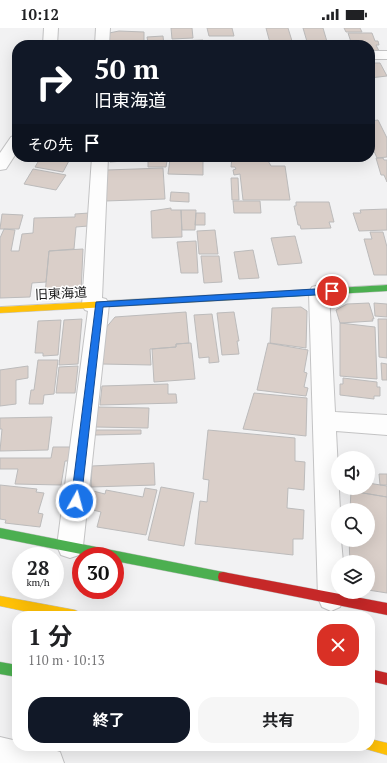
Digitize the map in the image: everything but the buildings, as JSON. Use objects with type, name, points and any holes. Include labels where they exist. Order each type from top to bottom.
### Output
[{"type":"main road","name":"旧東海道","points":[[0,310],[387,288]]},
{"type":"main road","points":[[0,533],[331,598]]},
{"type":"main road","points":[[336,599],[387,609]]},
{"type":"main road","points":[[0,601],[50,611]]},
{"type":"main road","points":[[0,668],[12,670]]},
{"type":"main road","points":[[375,676],[387,679]]},
{"type":"main road","points":[[375,746],[387,749]]},
{"type":"street","points":[[50,40],[51,28]]},
{"type":"street","points":[[102,40],[103,28]]},
{"type":"street","points":[[375,55],[387,55]]},
{"type":"street","points":[[0,165],[12,147]]},
{"type":"street","points":[[70,546],[96,304],[100,162]]},
{"type":"street","points":[[319,292],[331,598]]},
{"type":"street","points":[[324,421],[387,424]]},
{"type":"street","points":[[0,752],[49,763]]},
{"type":"traffic: fast","points":[[232,297],[387,288]]},
{"type":"traffic: fast","points":[[0,533],[223,577]]},
{"type":"traffic: fast","points":[[0,668],[12,670]]},
{"type":"traffic: slow","points":[[0,310],[232,297]]},
{"type":"traffic: slow","points":[[0,601],[50,611]]},
{"type":"traffic: slow","points":[[375,746],[387,749]]},
{"type":"traffic: jam","points":[[223,577],[387,609]]},
{"type":"traffic: jam","points":[[375,676],[387,679]]},
{"type":"route","points":[[76,501],[99,304],[332,291]]}]
